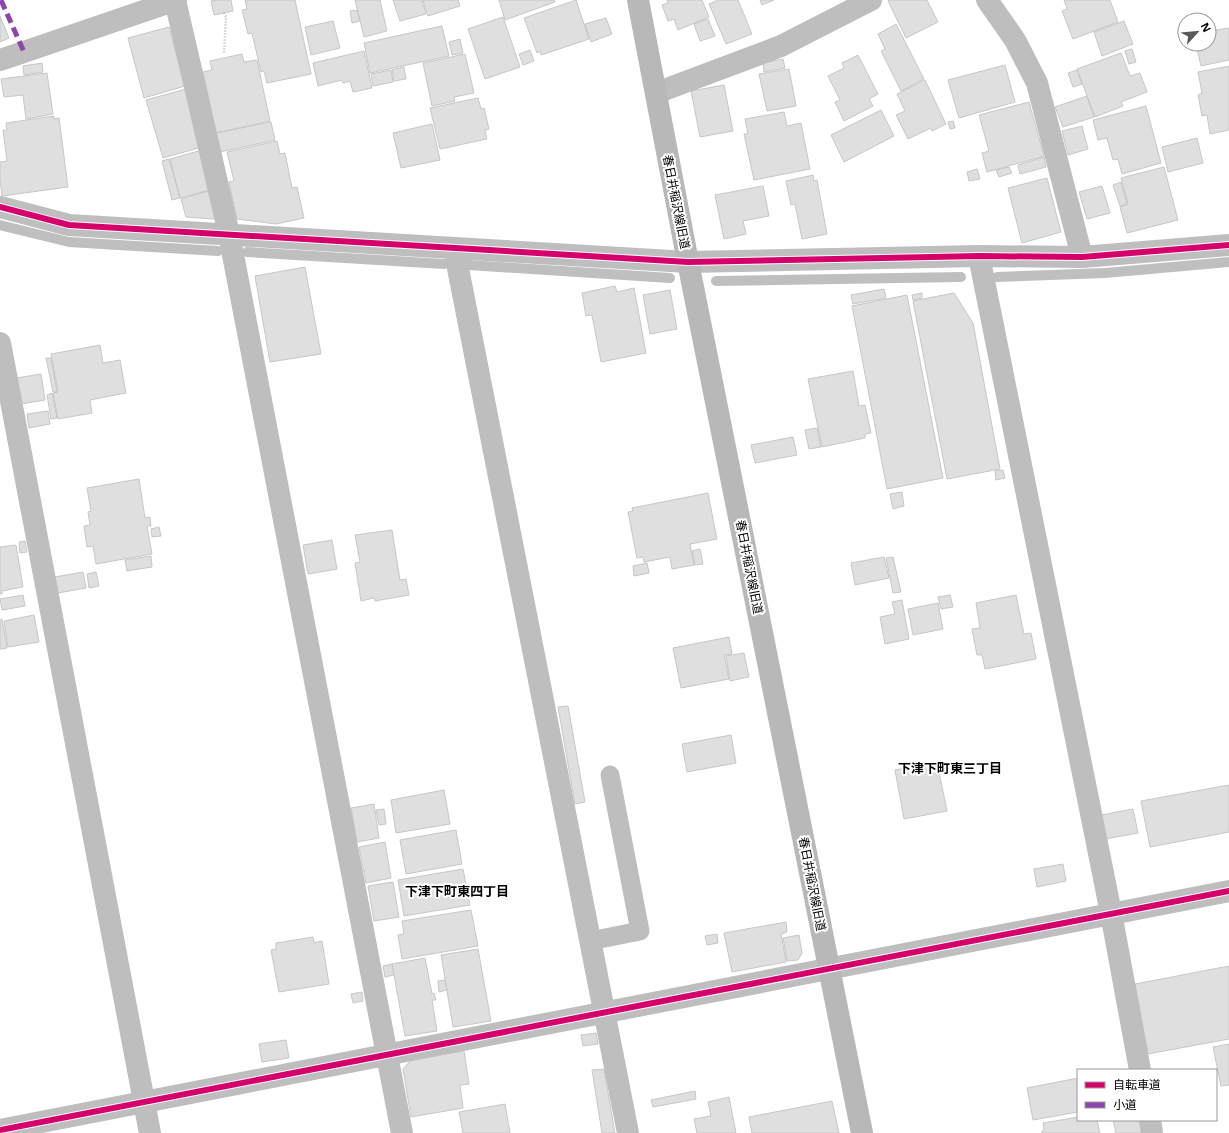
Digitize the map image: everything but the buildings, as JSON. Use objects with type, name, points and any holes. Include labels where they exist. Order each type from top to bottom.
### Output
[{"type":"street","points":[[0,60],[176,0],[229,234],[402,1133]]},
{"type":"street","name":"春日井稲沢線旧道","points":[[638,0],[688,262],[862,1133]]},
{"type":"street","points":[[656,93],[781,46],[871,0]]},
{"type":"street","points":[[987,0],[1015,40],[1037,83],[1082,257]]},
{"type":"street","points":[[0,207],[69,225],[688,262],[979,256],[1082,257],[1229,245]]},
{"type":"street","points":[[454,248],[628,1133]]},
{"type":"street","points":[[979,256],[1111,913],[1140,1069]]},
{"type":"street","points":[[0,343],[150,1133]]},
{"type":"street","points":[[0,1130],[1229,891]]},
{"type":"street","points":[[1150,1121],[1152,1133]]},
{"type":"lane","points":[[590,941],[640,931],[610,775]]},
{"type":"path","points":[[224,13],[226,17],[224,53]]},
{"type":"waterway","points":[[0,225],[69,242],[218,251]]},
{"type":"waterway","points":[[247,252],[444,264]]},
{"type":"waterway","points":[[997,277],[1105,273],[1229,262]]},
{"type":"waterway","points":[[469,265],[670,278]]},
{"type":"waterway","points":[[716,281],[961,277]]},
{"type":"marked path","points":[[1,0],[24,52]]},
{"type":"cycle path","points":[[0,207],[69,225],[688,262],[979,256],[1082,257],[1229,245]]},
{"type":"cycle path","points":[[0,1130],[1229,891]]},
{"type":"district","name":"下津下町東三丁目","points":[[950,768]]},
{"type":"district","name":"下津下町東四丁目","points":[[457,891]]}]
